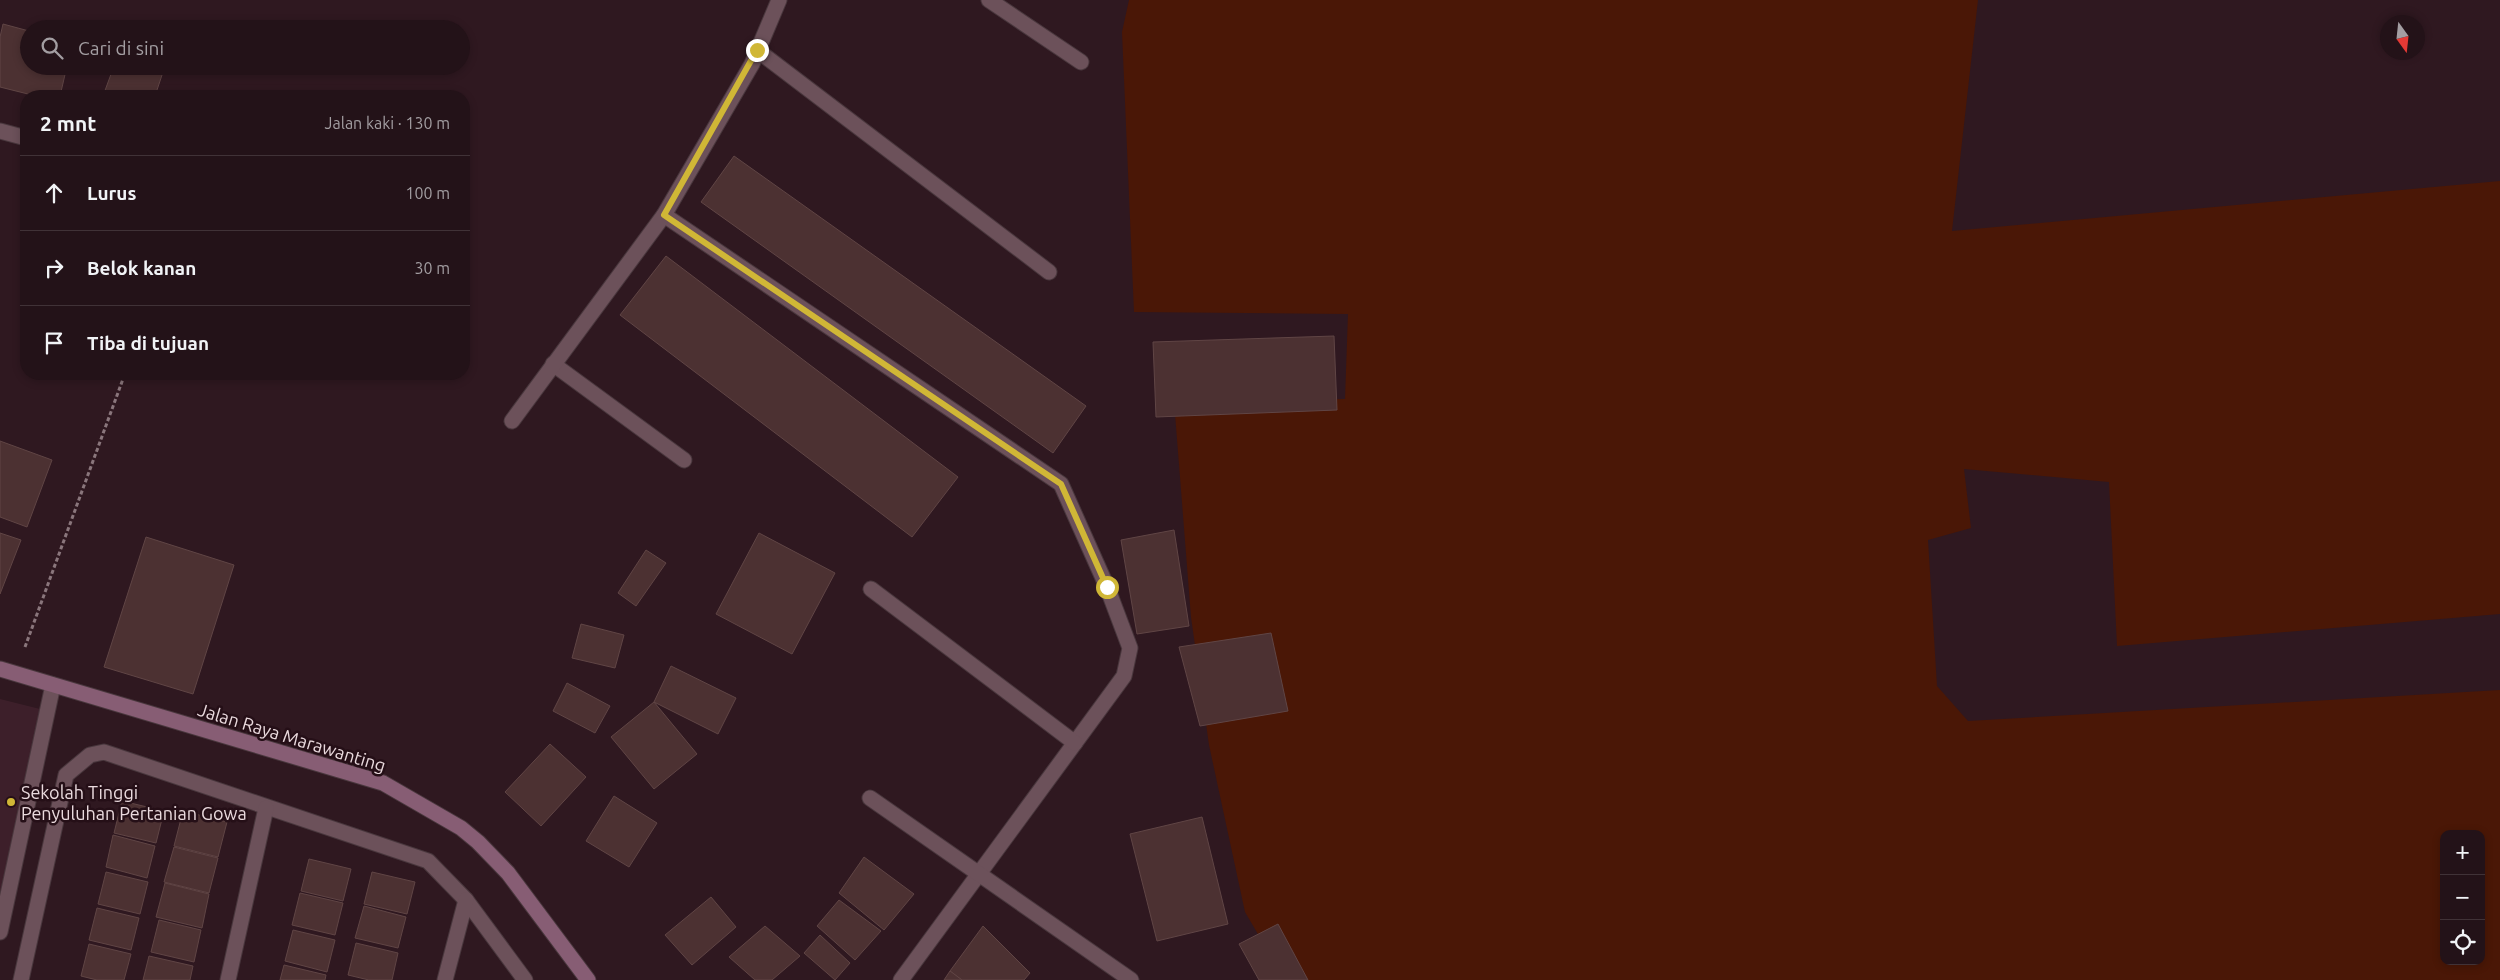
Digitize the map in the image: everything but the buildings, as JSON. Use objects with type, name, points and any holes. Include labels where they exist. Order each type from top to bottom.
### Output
[{"type":"street","points":[[512,421],[664,215],[757,50],[779,0]]},
{"type":"street","points":[[989,0],[1081,62]]},
{"type":"street","points":[[757,50],[1049,272]]},
{"type":"street","points":[[0,132],[20,137]]},
{"type":"street","points":[[664,215],[1061,484],[1107,587],[1130,648],[1124,676],[901,980]]},
{"type":"street","points":[[554,364],[684,460]]},
{"type":"street","points":[[872,588],[1075,744]]},
{"type":"street","name":"Jalan Raya Marawanting","points":[[0,669],[383,783],[461,828],[478,842],[508,873],[588,980]]},
{"type":"street","points":[[0,932],[53,685]]},
{"type":"street","points":[[21,980],[66,775],[90,755],[104,752],[428,861],[466,900],[525,980]]},
{"type":"street","points":[[870,798],[1131,980]]},
{"type":"street","points":[[228,980],[266,808]]},
{"type":"street","points":[[445,980],[466,900]]},
{"type":"path","points":[[16,674],[123,380]]},
{"type":"shaded area","points":[[1129,0],[1978,0],[1952,231],[2500,181],[2500,614],[2117,646],[2109,482],[1964,469],[1971,528],[1928,540],[1937,686],[1968,721],[2500,690],[2500,980],[1285,980],[1245,912],[1209,745],[1191,617],[1174,401],[1345,399],[1348,314],[1134,312],[1122,32]]},
{"type":"shaded area","name":"Sekolah Tinggi Penyuluhan Pertanian Gowa","points":[[0,699],[44,710],[0,894]]},
{"type":"place","name":"Sekolah Tinggi Penyuluhan Pertanian Gowa","points":[[11,802]]},
{"type":"route","points":[[757,50],[752,64],[664,215],[1061,484],[1107,587]]}]
